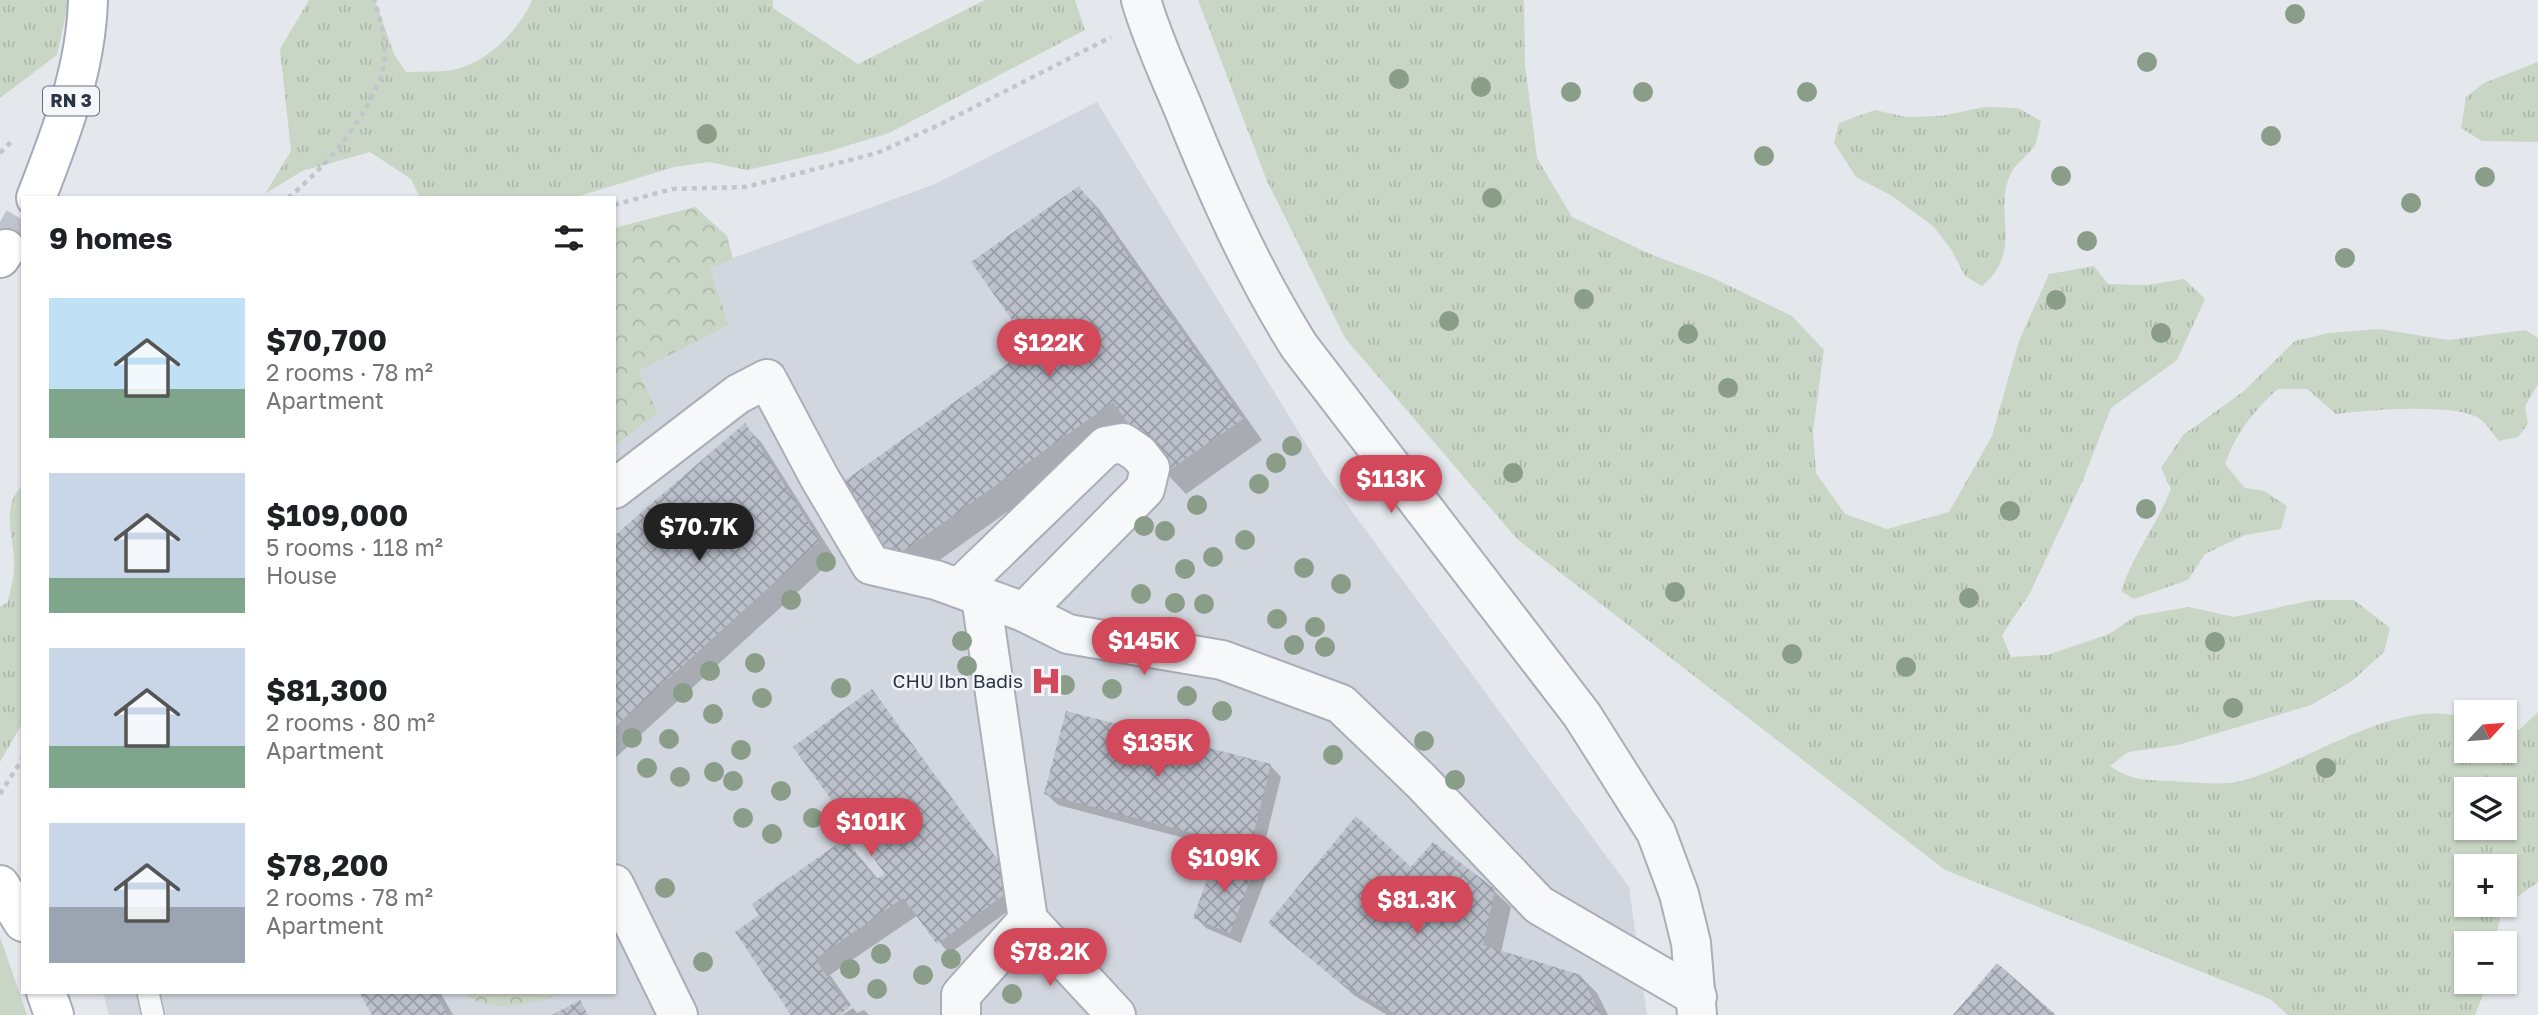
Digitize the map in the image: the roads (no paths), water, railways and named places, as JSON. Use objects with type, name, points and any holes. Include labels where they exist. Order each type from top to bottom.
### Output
[{"type":"main road","name":"RN 3","points":[[37,196],[73,93],[83,53],[88,0]]},
{"type":"main road","points":[[0,885],[21,919]]},
{"type":"main road","points":[[47,994],[54,1015]]},
{"type":"street","points":[[1144,10],[1252,267],[1299,346],[1582,715],[1656,832],[1679,894],[1691,943],[1697,1006]]},
{"type":"street","points":[[616,487],[738,394],[767,379],[818,477],[872,565],[970,593],[1024,612],[1068,634],[1223,660],[1341,704],[1422,781],[1539,905],[1697,1006]]},
{"type":"street","points":[[970,593],[1106,446],[1124,443],[1139,454],[1150,468],[1144,489],[1024,612]]},
{"type":"street","points":[[970,593],[1028,920],[1116,1015]]},
{"type":"street","points":[[616,888],[678,1015]]},
{"type":"street","points":[[961,1015],[961,995],[1028,920]]},
{"type":"lane","points":[[148,994],[153,1015]]},
{"type":"tunnel","points":[[6,249],[21,223]]},
{"type":"place","name":"CHU Ibn Badis","points":[[1046,681]]}]
